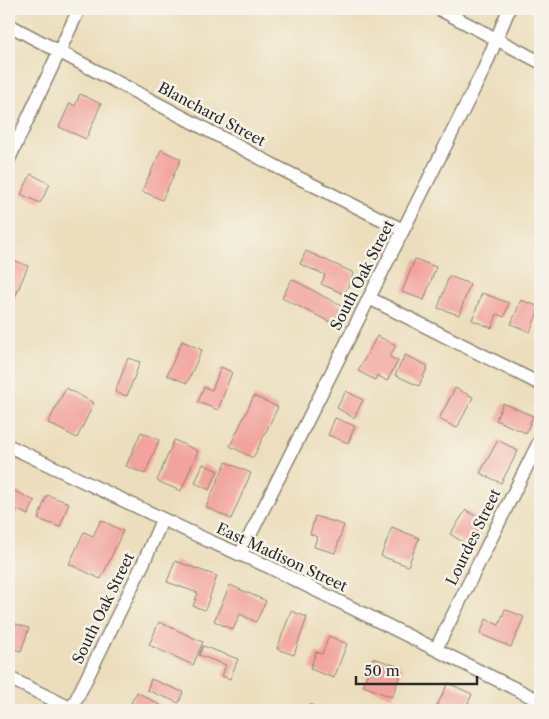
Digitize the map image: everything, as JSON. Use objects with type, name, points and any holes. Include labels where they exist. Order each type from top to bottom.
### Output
[{"type":"street","points":[[9,159],[79,9]]},
{"type":"street","points":[[439,9],[540,62]]},
{"type":"street","name":"South Oak Street","points":[[240,555],[484,69],[510,9]]},
{"type":"street","name":"Blanchard Street","points":[[9,25],[59,50],[99,74],[175,114],[403,230]]},
{"type":"street","points":[[369,298],[540,384]]},
{"type":"street","name":"Lourdes Street","points":[[436,649],[540,440]]},
{"type":"street","name":"East Madison Street","points":[[9,446],[162,520],[265,565],[540,701]]},
{"type":"street","name":"South Oak Street","points":[[71,709],[139,572],[162,520]]},
{"type":"street","points":[[9,678],[71,709]]},
{"type":"building","points":[[9,93],[13,94],[9,106]]},
{"type":"building","points":[[80,94],[101,104],[86,139],[59,127],[70,103],[75,106]]},
{"type":"building","points":[[161,150],[181,159],[162,200],[142,191]]},
{"type":"building","points":[[31,174],[50,184],[40,203],[21,194]]},
{"type":"building","points":[[306,251],[354,273],[344,294],[321,284],[325,275],[300,264]]},
{"type":"building","points":[[415,259],[436,267],[424,300],[402,292]]},
{"type":"building","points":[[13,260],[28,266],[9,312],[9,271]]},
{"type":"building","points":[[449,276],[470,284],[459,315],[438,308]]},
{"type":"building","points":[[292,279],[345,308],[336,325],[282,298]]},
{"type":"building","points":[[482,293],[509,303],[504,317],[497,314],[492,328],[472,320]]},
{"type":"building","points":[[521,300],[540,307],[530,332],[511,324]]},
{"type":"building","points":[[377,336],[396,345],[390,357],[398,361],[387,381],[377,375],[375,380],[358,371]]},
{"type":"building","points":[[182,341],[202,350],[187,383],[167,375]]},
{"type":"building","points":[[405,355],[428,366],[419,386],[395,375]]},
{"type":"building","points":[[128,358],[140,362],[127,396],[115,392]]},
{"type":"building","points":[[221,367],[232,372],[218,410],[198,402],[204,387],[212,390]]},
{"type":"building","points":[[66,388],[94,403],[77,438],[48,423]]},
{"type":"building","points":[[455,388],[473,397],[457,428],[439,419]]},
{"type":"building","points":[[346,391],[363,400],[354,418],[337,408]]},
{"type":"building","points":[[254,396],[278,407],[253,458],[230,446]]},
{"type":"building","points":[[503,403],[533,416],[526,433],[496,420]]},
{"type":"building","points":[[335,418],[355,426],[348,443],[328,435]]},
{"type":"building","points":[[141,432],[159,440],[145,474],[126,466]]},
{"type":"building","points":[[174,440],[198,451],[181,491],[157,481]]},
{"type":"building","points":[[498,440],[518,451],[501,483],[480,473]]},
{"type":"building","points":[[226,462],[251,473],[231,519],[206,507]]},
{"type":"building","points":[[203,464],[218,471],[209,490],[195,483]]},
{"type":"building","points":[[9,488],[35,501],[28,515],[18,510],[11,523],[9,521]]},
{"type":"building","points":[[47,495],[69,503],[60,527],[38,519]]},
{"type":"building","points":[[466,510],[483,521],[468,545],[450,534]]},
{"type":"building","points":[[315,516],[344,525],[335,553],[314,547],[317,537],[310,534]]},
{"type":"building","points":[[101,520],[123,531],[101,579],[69,564],[84,532],[93,536]]},
{"type":"building","points":[[392,527],[419,538],[408,566],[381,556]]},
{"type":"building","points":[[175,561],[217,576],[205,610],[193,606],[198,593],[167,582]]},
{"type":"building","points":[[230,585],[266,601],[256,622],[240,614],[233,630],[214,621]]},
{"type":"building","points":[[505,609],[524,617],[511,647],[480,634],[486,619],[499,625]]},
{"type":"building","points":[[291,611],[307,617],[294,655],[277,649]]},
{"type":"building","points":[[9,622],[29,628],[21,651],[9,648]]},
{"type":"building","points":[[159,622],[203,642],[193,665],[149,645]]},
{"type":"building","points":[[329,636],[347,644],[334,678],[310,669],[316,652],[322,654]]},
{"type":"building","points":[[203,646],[238,659],[230,679],[222,676],[226,665],[199,655]]},
{"type":"building","points":[[373,658],[403,668],[392,697],[363,686]]},
{"type":"building","points":[[151,679],[183,692],[179,703],[147,690]]},
{"type":"building","points":[[448,683],[472,694],[465,710],[435,710]]},
{"type":"building","points":[[137,692],[169,710],[144,710],[131,703]]}]
